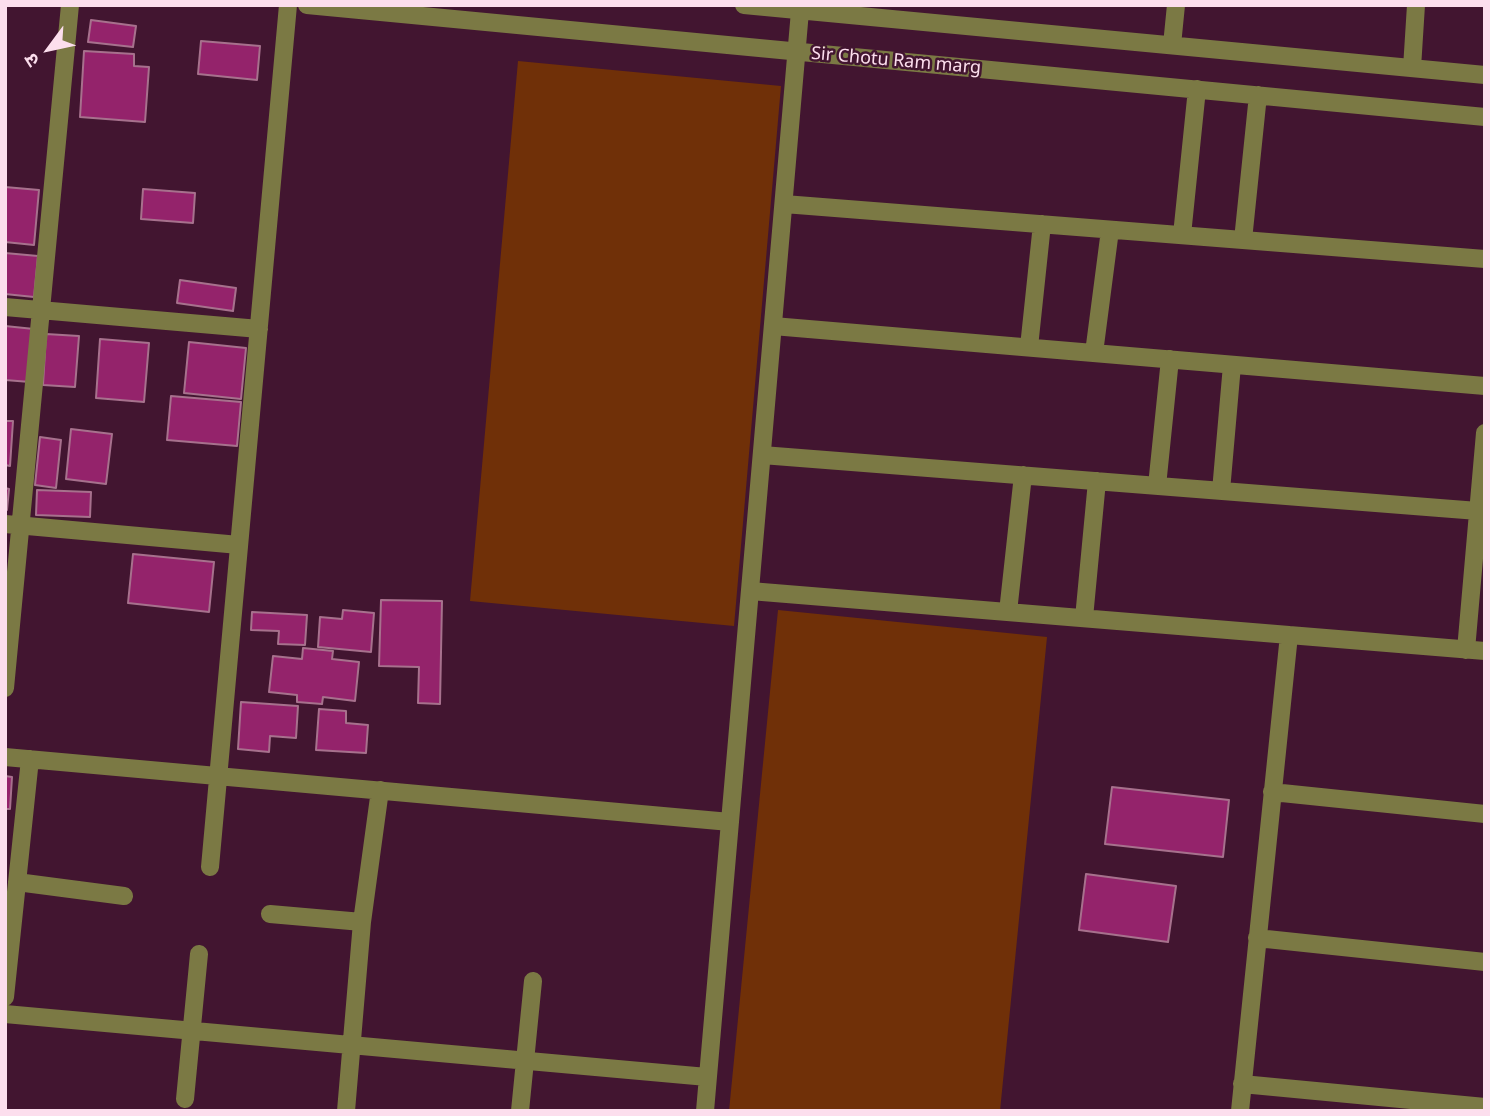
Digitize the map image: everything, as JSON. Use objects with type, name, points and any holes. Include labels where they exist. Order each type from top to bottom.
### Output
[{"type":"street","points":[[5,688],[13,525],[41,310],[70,5]]},
{"type":"street","points":[[210,867],[288,5]]},
{"type":"street","name":"Sir Chotu Ram marg","points":[[307,5],[493,14],[797,52],[1485,117]]},
{"type":"street","points":[[744,5],[1485,75]]},
{"type":"street","points":[[944,24],[946,5]]},
{"type":"street","points":[[1172,46],[1176,5]]},
{"type":"street","points":[[1412,68],[1416,5]]},
{"type":"street","points":[[705,1111],[800,11]]},
{"type":"street","points":[[1182,235],[1196,89]]},
{"type":"street","points":[[1243,240],[1258,95]]},
{"type":"street","points":[[784,204],[1485,259]]},
{"type":"street","points":[[1029,347],[1042,225]]},
{"type":"street","points":[[1094,353],[1110,230]]},
{"type":"street","points":[[5,307],[259,330]]},
{"type":"street","points":[[773,326],[1485,386]]},
{"type":"street","points":[[1157,486],[1170,359]]},
{"type":"street","points":[[1221,491],[1232,365]]},
{"type":"street","points":[[1466,650],[1485,433]]},
{"type":"street","points":[[762,455],[1478,511]]},
{"type":"street","points":[[1008,612],[1023,475]]},
{"type":"street","points":[[1084,618],[1097,481]]},
{"type":"street","points":[[13,525],[239,545]]},
{"type":"street","points":[[750,591],[1485,652]]},
{"type":"street","points":[[1240,1111],[1289,635]]},
{"type":"street","points":[[5,757],[730,822]]},
{"type":"street","points":[[5,997],[30,759]]},
{"type":"street","points":[[346,1111],[362,922],[380,790]]},
{"type":"street","points":[[1272,792],[1485,814]]},
{"type":"street","points":[[17,882],[124,896]]},
{"type":"street","points":[[270,914],[362,922]]},
{"type":"street","points":[[1258,938],[1485,962]]},
{"type":"street","points":[[185,1098],[199,954]]},
{"type":"street","points":[[520,1111],[533,981]]},
{"type":"street","points":[[5,1014],[708,1077]]},
{"type":"street","points":[[1242,1084],[1485,1107]]},
{"type":"shaded area","points":[[518,61],[781,86],[734,626],[470,601]]},
{"type":"shaded area","points":[[778,610],[1047,637],[1000,1111],[729,1111]]},
{"type":"building","points":[[91,20],[136,26],[133,47],[88,42]]},
{"type":"building","points":[[201,41],[260,46],[257,80],[198,74]]},
{"type":"building","points":[[84,51],[134,54],[134,66],[149,67],[145,122],[80,117]]},
{"type":"building","points":[[5,187],[39,190],[34,245],[5,242]]},
{"type":"building","points":[[143,189],[195,193],[193,223],[141,219]]},
{"type":"building","points":[[5,253],[38,256],[34,297],[5,294]]},
{"type":"building","points":[[180,280],[236,288],[233,311],[177,303]]},
{"type":"building","points":[[5,326],[34,329],[30,382],[5,380]]},
{"type":"building","points":[[46,334],[79,336],[75,387],[43,385]]},
{"type":"building","points":[[100,339],[149,343],[144,402],[96,398]]},
{"type":"building","points":[[189,342],[246,348],[241,399],[184,393]]},
{"type":"building","points":[[171,396],[241,402],[237,446],[167,440]]},
{"type":"building","points":[[5,421],[13,421],[10,466],[5,465]]},
{"type":"building","points":[[71,429],[112,434],[106,484],[66,479]]},
{"type":"building","points":[[40,437],[61,440],[56,488],[35,485]]},
{"type":"building","points":[[5,488],[9,489],[7,510],[5,509]]},
{"type":"building","points":[[37,490],[91,492],[90,517],[36,515]]},
{"type":"building","points":[[133,554],[214,562],[209,612],[128,603]]},
{"type":"building","points":[[381,600],[442,601],[440,704],[418,703],[419,667],[379,666]]},
{"type":"building","points":[[343,610],[374,613],[371,652],[318,647],[320,617],[342,619]]},
{"type":"building","points":[[252,612],[307,615],[305,645],[278,644],[279,631],[251,630]]},
{"type":"building","points":[[303,648],[333,651],[332,659],[359,662],[355,701],[323,697],[322,704],[297,702],[297,695],[269,692],[273,656],[302,659]]},
{"type":"building","points":[[241,702],[298,706],[296,738],[270,736],[269,752],[238,749]]},
{"type":"building","points":[[319,709],[346,711],[346,723],[368,725],[366,753],[316,750]]},
{"type":"building","points":[[5,776],[12,777],[10,809],[5,809]]},
{"type":"building","points":[[1112,787],[1229,800],[1223,857],[1105,844]]},
{"type":"building","points":[[1086,874],[1176,886],[1168,942],[1079,930]]}]
